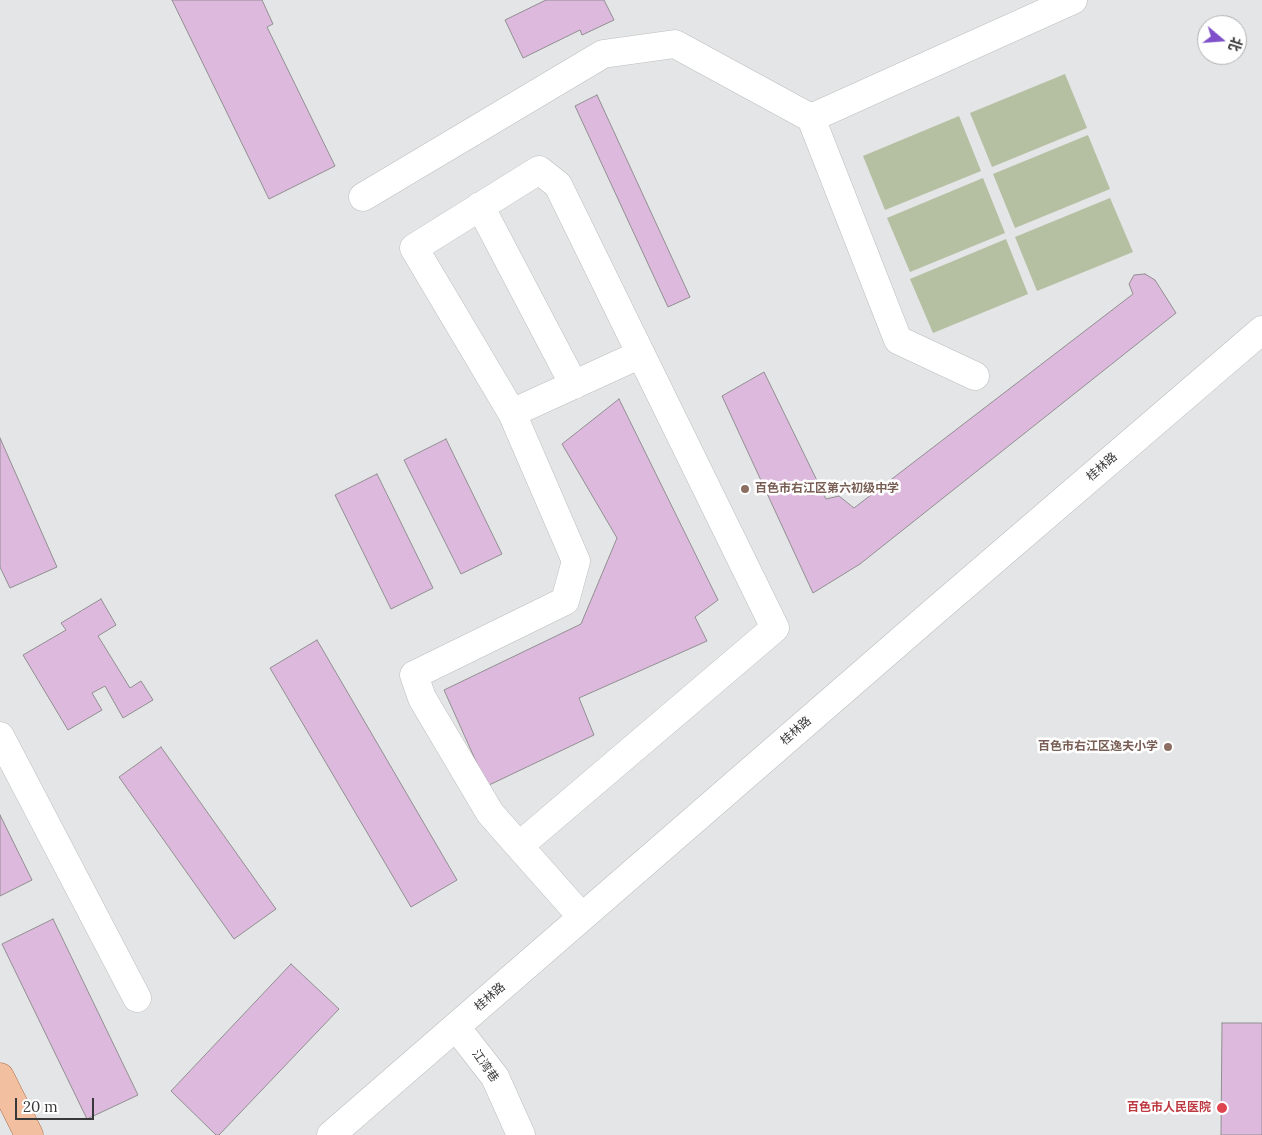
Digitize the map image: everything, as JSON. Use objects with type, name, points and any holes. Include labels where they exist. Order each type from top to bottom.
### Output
[{"type":"main road","points":[[0,1077],[29,1135]]},
{"type":"street","points":[[811,118],[1073,0]]},
{"type":"street","points":[[363,197],[603,54],[675,44],[811,118],[898,340],[975,376]]},
{"type":"street","points":[[519,846],[775,628],[558,185],[539,170],[414,248],[512,413],[576,561],[565,601],[414,675],[422,698],[490,813],[519,846],[582,917]]},
{"type":"street","points":[[480,206],[574,385]]},
{"type":"street","name":"桂林路","points":[[331,1135],[1262,330]]},
{"type":"street","points":[[512,413],[641,354]]},
{"type":"street","points":[[0,736],[137,998]]},
{"type":"street","name":"江湾巷","points":[[456,1027],[495,1077],[521,1135]]},
{"type":"green space","points":[[1065,74],[1087,128],[992,167],[970,113]]},
{"type":"green space","points":[[959,116],[981,171],[885,210],[863,156]]},
{"type":"green space","points":[[1088,135],[1110,189],[1015,228],[993,174]]},
{"type":"green space","points":[[983,178],[1005,233],[910,272],[887,218]]},
{"type":"green space","points":[[1110,198],[1133,252],[1037,291],[1015,237]]},
{"type":"green space","points":[[1006,239],[1028,294],[933,333],[910,279]]},
{"type":"building","points":[[172,0],[262,0],[273,24],[267,27],[335,166],[269,199]]},
{"type":"building","points":[[546,0],[604,0],[614,20],[582,35],[580,30],[523,58],[505,20]]},
{"type":"building","points":[[597,95],[690,297],[668,307],[575,106]]},
{"type":"building","points":[[1145,274],[1155,280],[1176,313],[860,564],[813,593],[722,396],[764,372],[826,499],[839,496],[854,508],[1133,294],[1129,284],[1134,275]]},
{"type":"building","points":[[619,399],[718,600],[695,617],[707,641],[579,698],[594,735],[487,786],[444,690],[581,624],[617,538],[562,444]]},
{"type":"building","points":[[0,438],[57,567],[10,588],[0,567]]},
{"type":"building","points":[[446,439],[502,554],[461,574],[404,460]]},
{"type":"building","points":[[377,474],[433,588],[391,609],[335,495]]},
{"type":"building","points":[[101,599],[116,625],[98,636],[130,688],[141,681],[153,700],[123,718],[105,686],[92,693],[102,710],[68,730],[23,655],[66,630],[61,623]]},
{"type":"building","points":[[317,640],[457,880],[411,907],[270,668]]},
{"type":"building","points":[[161,747],[276,909],[234,939],[119,777]]},
{"type":"building","points":[[0,815],[32,880],[0,896]]},
{"type":"building","points":[[53,919],[138,1095],[87,1119],[2,944]]},
{"type":"building","points":[[291,964],[339,1009],[219,1135],[216,1135],[171,1091]]},
{"type":"building","points":[[1222,1023],[1262,1023],[1262,1135],[1221,1135]]},
{"type":"place","name":"百色市右江区第六初级中学","points":[[745,489]]},
{"type":"place","name":"百色市右江区逸夫小学","points":[[1168,747]]},
{"type":"place","name":"百色市人民医院","points":[[1222,1108]]}]
